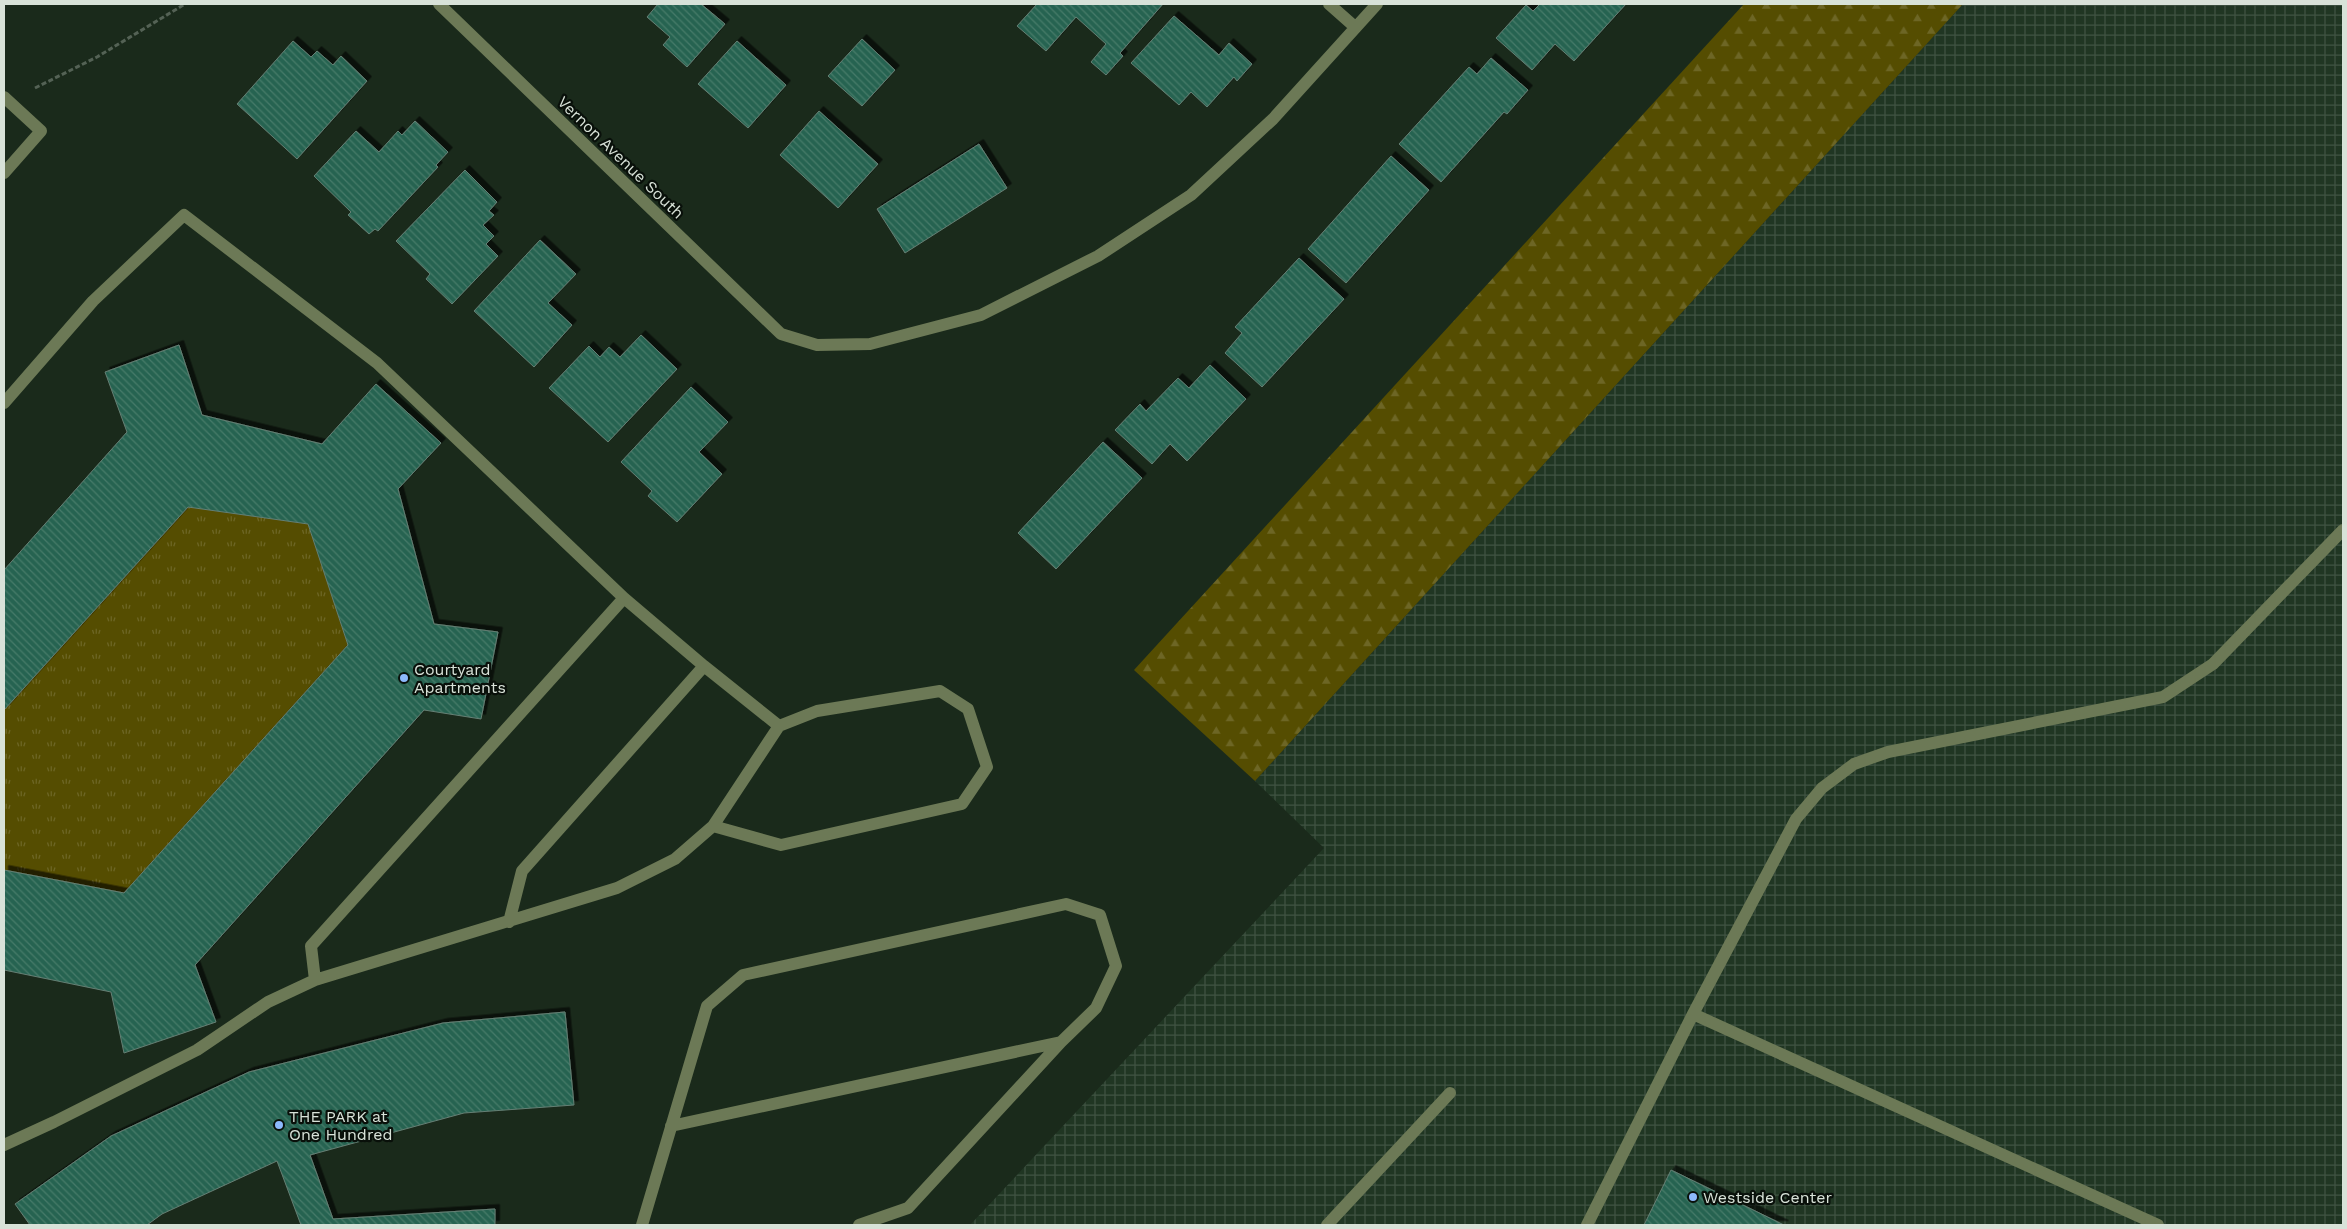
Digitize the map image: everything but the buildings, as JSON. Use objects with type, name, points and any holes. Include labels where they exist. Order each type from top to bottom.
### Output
[{"type":"street","name":"Vernon Avenue South","points":[[438,4],[781,334],[817,345],[870,344],[981,315],[1098,256],[1191,195],[1273,119],[1355,27]]},
{"type":"street","points":[[1329,4],[1355,27],[1377,4]]},
{"type":"street","points":[[4,172],[41,131],[5,98]]},
{"type":"street","points":[[4,403],[93,301],[184,215],[377,363],[624,598],[779,726]]},
{"type":"street","points":[[1587,1225],[1692,1014],[1796,819],[1822,788],[1854,764],[1888,752],[2163,697],[2213,664],[2343,530]]},
{"type":"street","points":[[315,980],[311,946],[624,598]]},
{"type":"street","points":[[509,922],[522,870],[704,666]]},
{"type":"street","points":[[4,1145],[198,1050],[268,1002],[315,980],[617,888],[674,859],[713,826],[779,726],[817,711],[940,691],[968,709],[986,767],[962,804],[781,845],[713,826]]},
{"type":"street","points":[[642,1225],[707,1006],[743,975],[1066,904],[1100,915],[1116,966],[1096,1008],[1061,1042],[908,1208],[859,1225]]},
{"type":"street","points":[[1692,1014],[2158,1225]]},
{"type":"street","points":[[671,1126],[1061,1042]]},
{"type":"street","points":[[1327,1225],[1450,1093]]},
{"type":"path","points":[[5,98],[47,83],[98,57],[185,4]]},
{"type":"shaded area","points":[[1963,4],[2343,4],[2343,1225],[970,1225],[1324,848],[1255,781]]},
{"type":"green space","points":[[1744,4],[1963,4],[1255,781],[1134,670]]},
{"type":"green space","points":[[188,507],[308,524],[348,645],[124,893],[4,870],[4,710]]},
{"type":"place","name":"Courtyard Apartments","points":[[404,678]]},
{"type":"place","name":"THE PARK at One Hundred","points":[[279,1125]]},
{"type":"place","name":"Westside Center","points":[[1693,1197]]}]
